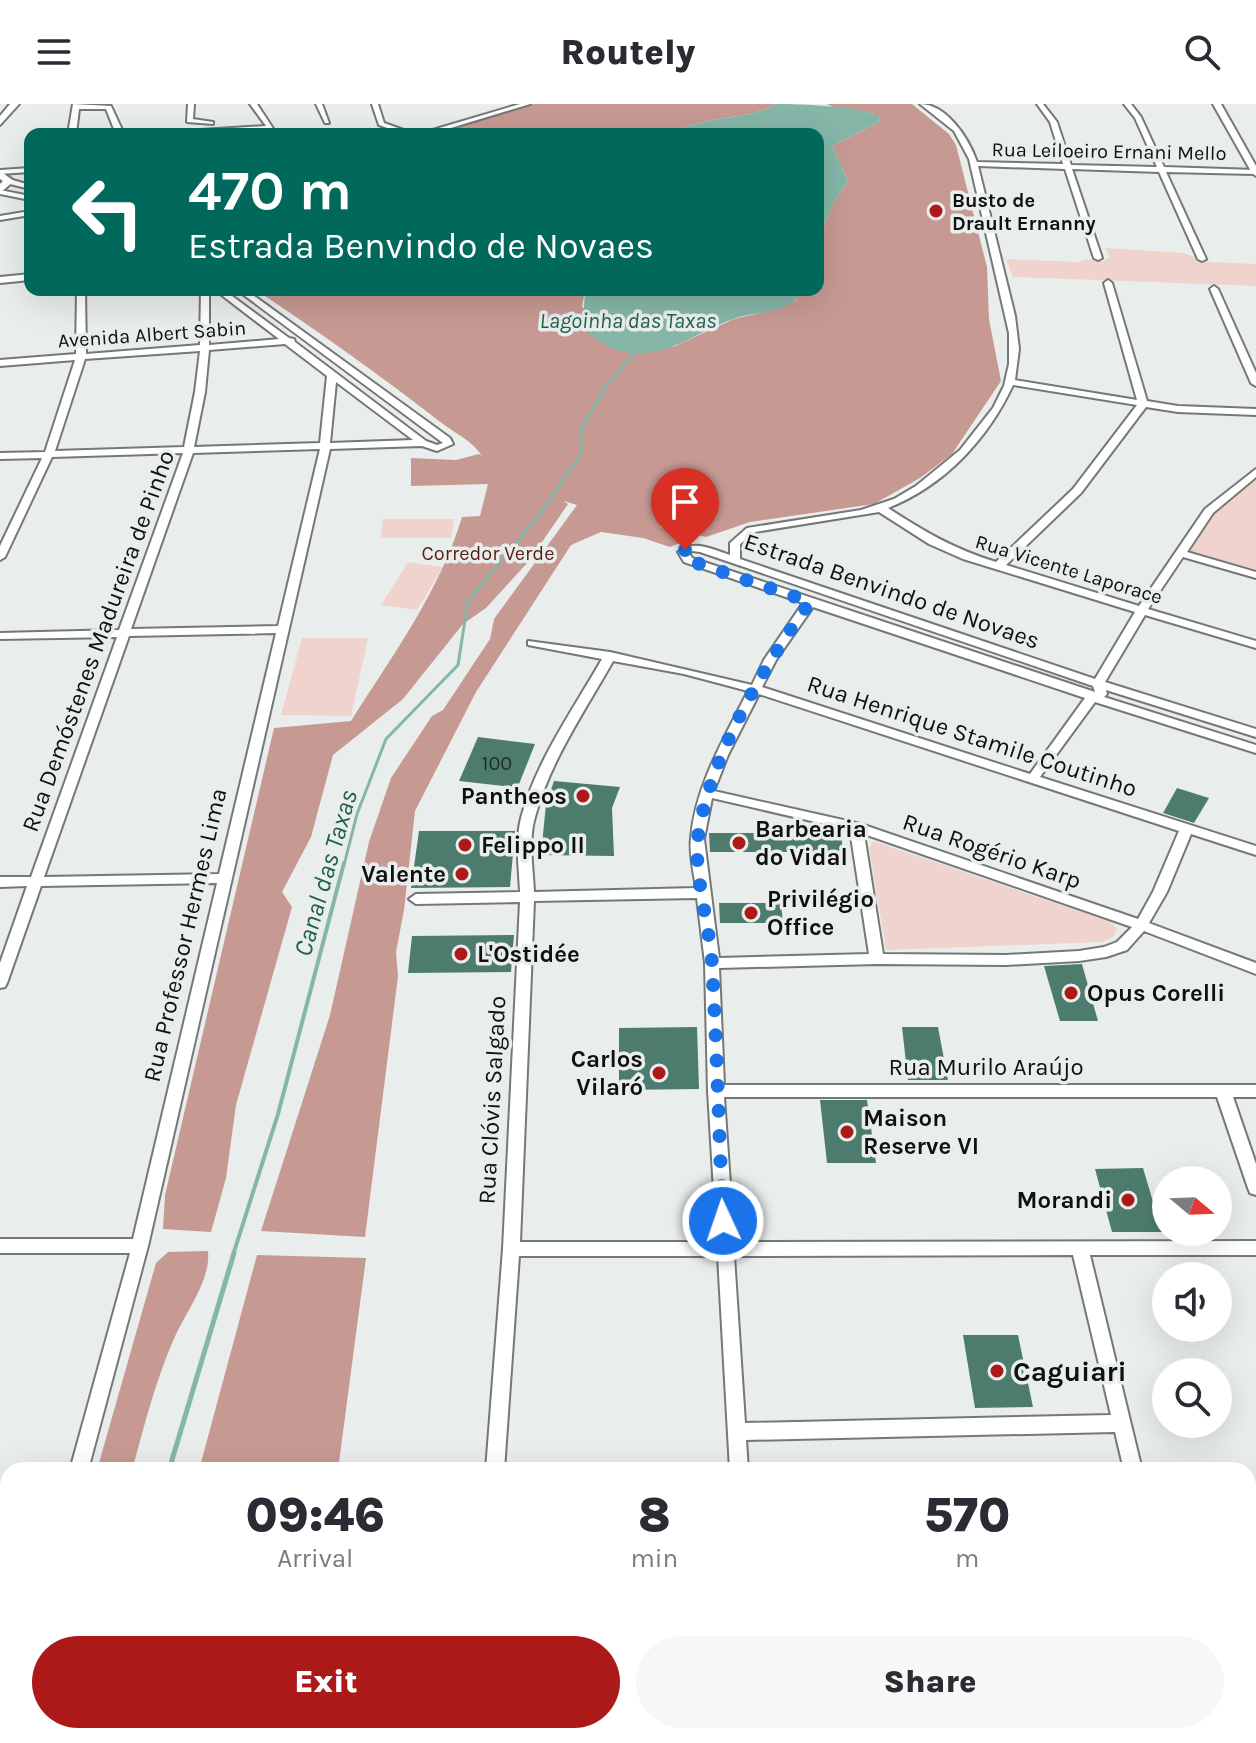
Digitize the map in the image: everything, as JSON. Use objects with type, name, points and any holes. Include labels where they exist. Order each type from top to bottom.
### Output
[{"type":"main road","points":[[0,109],[5,104]]},
{"type":"main road","points":[[0,122],[15,104]]},
{"type":"main road","points":[[0,191],[4,176]]},
{"type":"street","points":[[191,104],[190,122],[262,120]]},
{"type":"street","points":[[253,104],[270,128]]},
{"type":"street","points":[[319,104],[327,122]]},
{"type":"street","points":[[375,104],[381,124],[393,128]]},
{"type":"street","points":[[444,128],[527,104]]},
{"type":"street","points":[[735,560],[735,543],[751,530],[880,508],[948,468],[984,428],[1010,382],[1014,364],[1012,330],[974,164],[959,129],[923,104]]},
{"type":"street","points":[[1040,104],[1053,122],[1098,258]]},
{"type":"street","points":[[1127,104],[1138,117],[1202,259]]},
{"type":"street","points":[[1217,104],[1253,171]]},
{"type":"street","points":[[1229,104],[1256,156]]},
{"type":"street","points":[[73,128],[76,106],[109,107],[118,128]]},
{"type":"street","name":"Rua Leiloeiro Ernani Mello","points":[[974,164],[1253,171]]},
{"type":"street","points":[[4,176],[24,178]]},
{"type":"street","points":[[4,176],[24,178]]},
{"type":"street","points":[[0,191],[24,197]]},
{"type":"street","points":[[0,218],[24,214]]},
{"type":"street","points":[[0,280],[24,278]]},
{"type":"street","points":[[1108,283],[1143,404]]},
{"type":"street","points":[[1214,289],[1256,383]]},
{"type":"street","points":[[0,557],[49,454],[81,354],[81,296]]},
{"type":"street","name":"Rua Demóstenes Madureira de Pinho","points":[[0,983],[188,452],[201,403],[206,344],[205,296]]},
{"type":"street","points":[[226,296],[423,443],[437,448],[449,442],[249,296]]},
{"type":"street","points":[[206,307],[212,302],[233,302]]},
{"type":"street","name":"Avenida Albert Sabin","points":[[206,344],[294,329]]},
{"type":"street","name":"Avenida Albert Sabin","points":[[0,360],[206,344],[288,342],[306,338]]},
{"type":"street","name":"Rua Professor Hermes Lima","points":[[81,1462],[140,1246],[281,629],[338,403],[332,375]]},
{"type":"street","points":[[1010,382],[1192,410],[1256,412]]},
{"type":"street","points":[[338,403],[366,401]]},
{"type":"street","points":[[998,567],[1077,491],[1143,404]]},
{"type":"street","points":[[0,456],[423,443]]},
{"type":"street","points":[[1033,778],[1085,696],[1101,694],[1095,683],[1179,553],[1217,502],[1256,472]]},
{"type":"street","name":"Rua Vicente Laporace","points":[[880,508],[948,550],[1256,645]]},
{"type":"street","name":"Estrada Benvindo de Novaes","points":[[1256,733],[1095,683],[735,560],[696,548],[685,550],[682,555],[688,560],[1085,696],[1256,749]]},
{"type":"street","points":[[1179,553],[1256,575]]},
{"type":"street","points":[[739,1462],[716,1091],[712,963],[697,839],[707,793],[755,689],[770,660],[810,602]]},
{"type":"street","points":[[0,636],[281,629]]},
{"type":"street","name":"Rua Henrique Stamile Coutinho","points":[[532,643],[610,656],[755,689],[1256,851]]},
{"type":"street","name":"Rua Clóvis Salgado","points":[[496,1462],[511,1249],[527,897],[525,838],[540,783],[610,656]]},
{"type":"street","name":"Rua Rogério Karp","points":[[707,793],[856,827],[1141,925],[1256,969]]},
{"type":"street","points":[[856,827],[877,959]]},
{"type":"street","points":[[712,963],[1043,958],[1116,950],[1141,925],[1187,828]]},
{"type":"street","points":[[0,882],[225,878]]},
{"type":"street","points":[[416,899],[703,893]]},
{"type":"street","name":"Rua Murilo Araújo","points":[[716,1091],[1256,1091]]},
{"type":"street","points":[[1223,1091],[1256,1188]]},
{"type":"street","points":[[0,1246],[140,1246]]},
{"type":"street","points":[[511,1249],[1256,1248]]},
{"type":"street","points":[[1080,1250],[1131,1462]]},
{"type":"street","points":[[738,1432],[1122,1423]]},
{"type":"shaded area","points":[[1105,248],[1183,253],[1212,262],[1256,264],[1256,286],[1013,277],[1006,259],[1103,261],[1110,257]]},
{"type":"shaded area","points":[[1256,477],[1256,572],[1187,553],[1220,504]]},
{"type":"shaded area","points":[[383,519],[454,519],[451,538],[380,538]]},
{"type":"shaded area","points":[[408,562],[443,567],[417,610],[381,605]]},
{"type":"shaded area","points":[[302,638],[368,638],[351,716],[281,715]]},
{"type":"shaded area","points":[[873,841],[1111,922],[1117,930],[1113,937],[1102,942],[886,950],[869,849]]},
{"type":"green space","points":[[533,104],[777,104],[765,110],[685,128],[455,128]]},
{"type":"green space","name":"Corredor Verde","points":[[827,104],[912,104],[949,134],[956,145],[987,267],[989,319],[1001,381],[952,454],[920,478],[874,504],[750,522],[706,537],[654,525],[695,537],[670,547],[643,538],[601,532],[571,545],[476,692],[415,811],[396,952],[398,976],[365,1237],[261,1231],[330,1015],[369,842],[391,778],[432,716],[443,710],[490,639],[494,619],[577,505],[564,501],[568,504],[529,561],[486,608],[463,624],[403,699],[333,755],[311,837],[282,892],[292,907],[236,1105],[226,1178],[211,1232],[163,1229],[165,1195],[274,728],[351,721],[428,597],[462,517],[480,516],[488,484],[411,486],[411,458],[456,460],[479,454],[482,456],[468,441],[372,370],[265,296],[584,296],[582,307],[649,352],[675,346],[734,319],[777,309],[798,296],[824,296],[824,226],[833,203],[848,181],[832,146],[879,122],[880,118],[868,112]]},
{"type":"green space","points":[[208,1251],[205,1274],[167,1357],[134,1462],[99,1462],[156,1263],[168,1252]]},
{"type":"green space","points":[[257,1255],[366,1258],[339,1462],[201,1462]]},
{"type":"water","points":[[777,104],[815,105],[846,108],[880,117],[879,122],[832,146],[848,181],[833,203],[824,226],[824,128],[685,128],[765,110]]},
{"type":"water","name":"Lagoinha das Taxas","points":[[585,296],[798,296],[782,307],[736,318],[654,352],[619,351],[597,340],[583,327]]},
{"type":"building","points":[[478,737],[535,744],[519,784],[513,787],[459,781]]},
{"type":"building","points":[[554,781],[620,787],[612,808],[614,856],[541,855],[546,804]]},
{"type":"building","points":[[1177,788],[1209,798],[1194,823],[1163,813]]},
{"type":"building","points":[[419,831],[515,831],[510,887],[411,888]]},
{"type":"building","points":[[709,833],[841,833],[843,852],[710,852]]},
{"type":"building","name":"Privilégio Office","points":[[719,903],[781,903],[783,923],[720,923]]},
{"type":"building","name":"L'Ostidée","points":[[514,935],[511,972],[408,973],[412,936]]},
{"type":"building","name":"Opus Corelli","points":[[1082,964],[1098,1021],[1060,1021],[1044,966]]},
{"type":"building","points":[[697,1027],[699,1089],[619,1090],[619,1028]]},
{"type":"building","points":[[902,1027],[938,1027],[948,1080],[908,1080]]},
{"type":"building","name":"Maison Reserve VI","points":[[820,1100],[867,1100],[876,1163],[827,1163]]},
{"type":"building","name":"Morandi","points":[[1143,1168],[1152,1198],[1152,1232],[1112,1232],[1095,1169]]},
{"type":"building","name":"Caguiari","points":[[963,1335],[1018,1335],[1033,1407],[975,1408]]},
{"type":"waterway","name":"Canal das Taxas","points":[[344,865],[357,814],[386,739],[458,665],[468,601],[542,511],[581,454],[581,429],[606,386],[634,353]]},
{"type":"waterway","name":"Canal das Taxas","points":[[233,1255],[278,1114],[344,863]]},
{"type":"waterway","name":"Canal das Taxas","points":[[171,1462],[234,1253]]},
{"type":"place","name":"Busto de Drault Ernanny","points":[[936,211]]},
{"type":"place","name":"Pantheos","points":[[583,796]]},
{"type":"place","name":"Barbearia do Vidal","points":[[739,843]]},
{"type":"place","name":"Felippo II","points":[[465,845]]},
{"type":"place","name":"Valente","points":[[462,874]]},
{"type":"place","name":"Privilégio Office","points":[[751,913]]},
{"type":"place","name":"L'Ostidée","points":[[461,954]]},
{"type":"place","name":"Opus Corelli","points":[[1071,993]]},
{"type":"place","name":"Carlos Vilaró","points":[[659,1073]]},
{"type":"place","name":"Maison Reserve VI","points":[[847,1132]]},
{"type":"place","name":"Morandi","points":[[1128,1200]]},
{"type":"place","name":"Caguiari","points":[[997,1371]]},
{"type":"route","points":[[685,550],[682,555],[688,560],[810,602],[770,660],[722,755],[707,793],[697,839],[712,963],[723,1221]]}]
